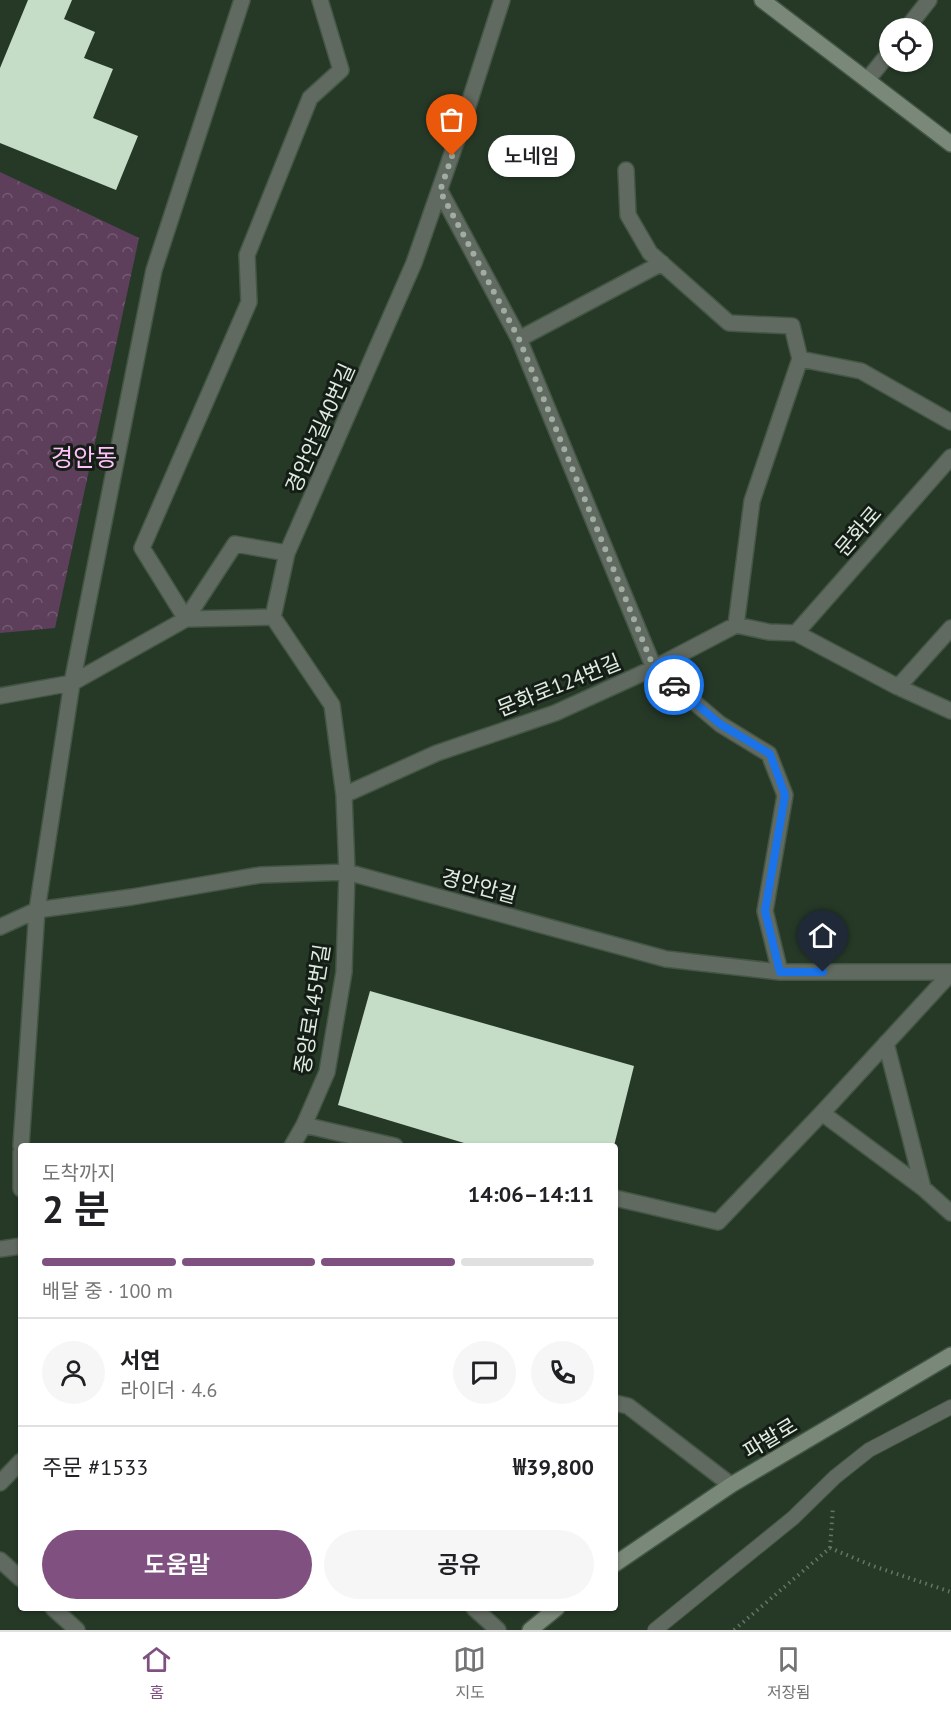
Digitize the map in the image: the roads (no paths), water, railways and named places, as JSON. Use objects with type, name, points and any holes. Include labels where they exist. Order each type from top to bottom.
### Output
[{"type":"street","points":[[21,1143],[37,910],[72,683],[154,270],[242,0]]},
{"type":"street","points":[[186,619],[142,548],[249,302],[247,255],[310,98],[341,70],[320,0]]},
{"type":"street","points":[[490,0],[497,16]]},
{"type":"street","name":"경안안길40번길","points":[[273,617],[287,553],[414,263],[440,191],[502,0]]},
{"type":"street","points":[[762,0],[951,144]]},
{"type":"street","points":[[915,18],[929,0]]},
{"type":"street","points":[[868,80],[879,66]]},
{"type":"street","points":[[626,170],[628,215],[650,253],[729,323],[792,327],[800,359],[752,501],[736,625],[769,632],[796,633],[898,687],[951,711]]},
{"type":"street","points":[[440,191],[519,339],[654,668],[720,724],[770,754],[785,795],[765,911],[780,972]]},
{"type":"street","points":[[519,339],[662,263]]},
{"type":"street","points":[[800,359],[861,371],[951,422]]},
{"type":"street","name":"문화로","points":[[796,633],[951,457]]},
{"type":"street","points":[[0,696],[72,683],[186,619],[235,544],[287,553]]},
{"type":"street","points":[[186,619],[273,617],[332,705],[344,795],[347,872]]},
{"type":"street","name":"문화로124번길","points":[[344,795],[437,753],[555,713],[654,668],[736,625]]},
{"type":"street","points":[[898,687],[951,628]]},
{"type":"street","name":"경안안길","points":[[0,927],[37,910],[132,897],[260,875],[347,872],[666,959],[780,972],[951,972]]},
{"type":"street","name":"중앙로145번길","points":[[294,1143],[327,1072],[344,972],[347,872]]},
{"type":"street","points":[[618,1199],[718,1222],[951,972]]},
{"type":"street","points":[[886,1043],[923,1188]]},
{"type":"street","points":[[822,1113],[923,1188],[951,1213]]},
{"type":"street","points":[[304,1125],[382,1143]]},
{"type":"street","points":[[0,1249],[18,1246]]},
{"type":"street","name":"파발로","points":[[618,1562],[731,1485],[951,1355]]},
{"type":"street","points":[[618,1404],[628,1406],[731,1485]]},
{"type":"street","points":[[0,1483],[18,1464]]},
{"type":"street","points":[[0,1560],[18,1576]]},
{"type":"street","points":[[55,1611],[77,1630]]},
{"type":"street","points":[[477,1611],[498,1630]]},
{"type":"street","points":[[530,1630],[553,1611]]},
{"type":"lane","points":[[655,1630],[793,1518],[835,1477],[869,1450],[951,1407]]},
{"type":"place","name":"노네임","points":[[452,156]]},
{"type":"district","name":"경안동","points":[[84,457]]}]
